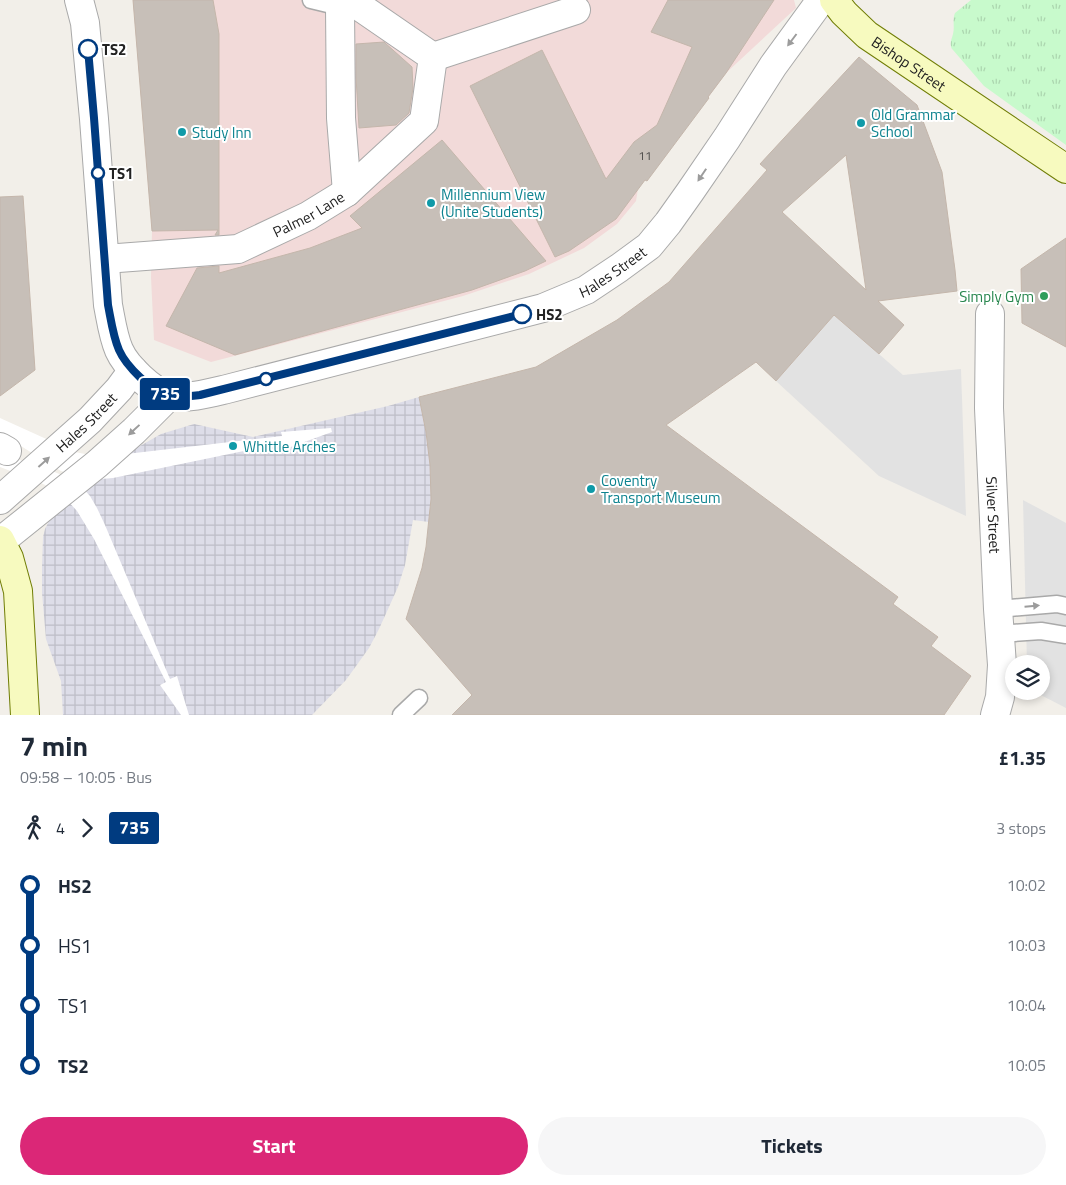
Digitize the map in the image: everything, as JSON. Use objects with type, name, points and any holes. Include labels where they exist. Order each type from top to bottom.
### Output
[{"type":"street","points":[[24,715],[18,591],[9,558],[1,541],[97,464],[169,396],[150,387],[133,370],[120,351],[114,335],[108,305],[85,23],[79,0]]},
{"type":"street","name":"Hales Street","points":[[169,396],[200,395],[543,308],[586,290],[649,246],[668,223],[727,138],[773,66],[821,0]]},
{"type":"street","name":"Bishop Street","points":[[834,0],[844,13],[867,35],[1066,168]]},
{"type":"street","points":[[343,2],[433,57],[576,10]]},
{"type":"street","points":[[343,2],[342,118],[347,192]]},
{"type":"street","name":"Palmer Lane","points":[[105,259],[238,249],[308,216],[347,192],[424,121],[433,57]]},
{"type":"street","name":"Silver Street","points":[[990,314],[990,408],[1002,665],[1000,696],[995,715]]},
{"type":"street","name":"Hales Street","points":[[0,500],[90,420],[120,390],[133,370]]},
{"type":"lane","points":[[311,0],[343,2]]},
{"type":"lane","points":[[999,621],[1057,604],[1066,606]]},
{"type":"lane","points":[[999,621],[1066,635]]},
{"type":"lane","points":[[401,715],[419,698]]},
{"type":"shaded area","points":[[133,0],[794,0],[796,8],[726,73],[638,189],[636,201],[617,224],[584,248],[529,274],[463,296],[211,362],[154,340],[151,277],[152,231]]},
{"type":"shaded area","points":[[834,315],[903,375],[961,369],[966,516],[879,476],[776,381]]},
{"type":"shaded area","points":[[419,397],[430,465],[431,499],[429,522],[413,520],[405,565],[398,587],[379,629],[369,648],[346,680],[312,715],[63,715],[61,681],[46,639],[42,593],[43,537],[49,521],[61,508],[133,450],[161,434],[194,424],[253,437]]},
{"type":"shaded area","points":[[1023,500],[1066,523],[1066,708],[1050,700],[1050,655],[1027,655]]},
{"type":"green space","points":[[971,0],[1066,0],[1066,145],[984,86],[952,48],[955,13]]},
{"type":"pier","name":"Whittle Arches","points":[[0,418],[75,452],[100,457],[282,436],[281,432],[331,428],[332,432],[285,449],[282,443],[101,479],[86,478],[61,471],[0,433]]},
{"type":"pier","points":[[0,454],[64,476],[80,485],[90,496],[105,525],[170,679],[177,676],[189,715],[181,715],[160,685],[166,682],[94,539],[77,511],[55,490],[0,467]]},
{"type":"building","name":"Study Inn","points":[[133,0],[213,0],[219,34],[219,235],[215,235],[218,230],[152,231]]},
{"type":"building","points":[[668,0],[774,0],[709,98],[616,219],[569,251],[555,257],[470,86],[542,50],[606,179],[634,142],[657,125],[692,47],[651,32]]},
{"type":"building","points":[[384,42],[412,67],[413,88],[409,113],[396,125],[359,128],[356,44]]},
{"type":"building","name":"Coventry Transport Museum","points":[[859,57],[917,105],[942,172],[957,291],[878,301],[904,325],[879,354],[834,315],[776,381],[756,362],[666,425],[898,597],[893,604],[938,637],[931,646],[971,676],[944,715],[452,715],[472,695],[406,619],[422,568],[431,499],[430,465],[419,397],[536,367],[617,320],[669,282],[767,170],[760,164]],"holes":[[[846,155],[866,290],[782,212]]]},
{"type":"building","name":"Millennium View (Unite Students)","points":[[442,140],[546,261],[525,271],[472,290],[235,355],[166,326],[197,268],[219,266],[219,273],[310,248],[362,228],[350,216]]},
{"type":"building","points":[[23,196],[35,370],[0,396],[0,197]]},
{"type":"building","name":"Simply Gym","points":[[1066,238],[1066,347],[1022,323],[1021,269]]},
{"type":"bus line","name":"735","points":[[88,49],[108,305],[114,335],[120,351],[133,370],[150,387],[169,396],[200,395],[522,314]]},
{"type":"place","name":"TS2","points":[[88,49]]},
{"type":"place","name":"Old Grammar School","points":[[861,123]]},
{"type":"place","name":"Study Inn","points":[[182,132]]},
{"type":"place","name":"TS1","points":[[98,173]]},
{"type":"place","name":"Millennium View (Unite Students)","points":[[431,203]]},
{"type":"place","name":"Simply Gym","points":[[1044,296]]},
{"type":"place","name":"HS2","points":[[522,314]]},
{"type":"place","name":"Whittle Arches","points":[[233,446]]},
{"type":"place","name":"Coventry Transport Museum","points":[[591,489]]}]
